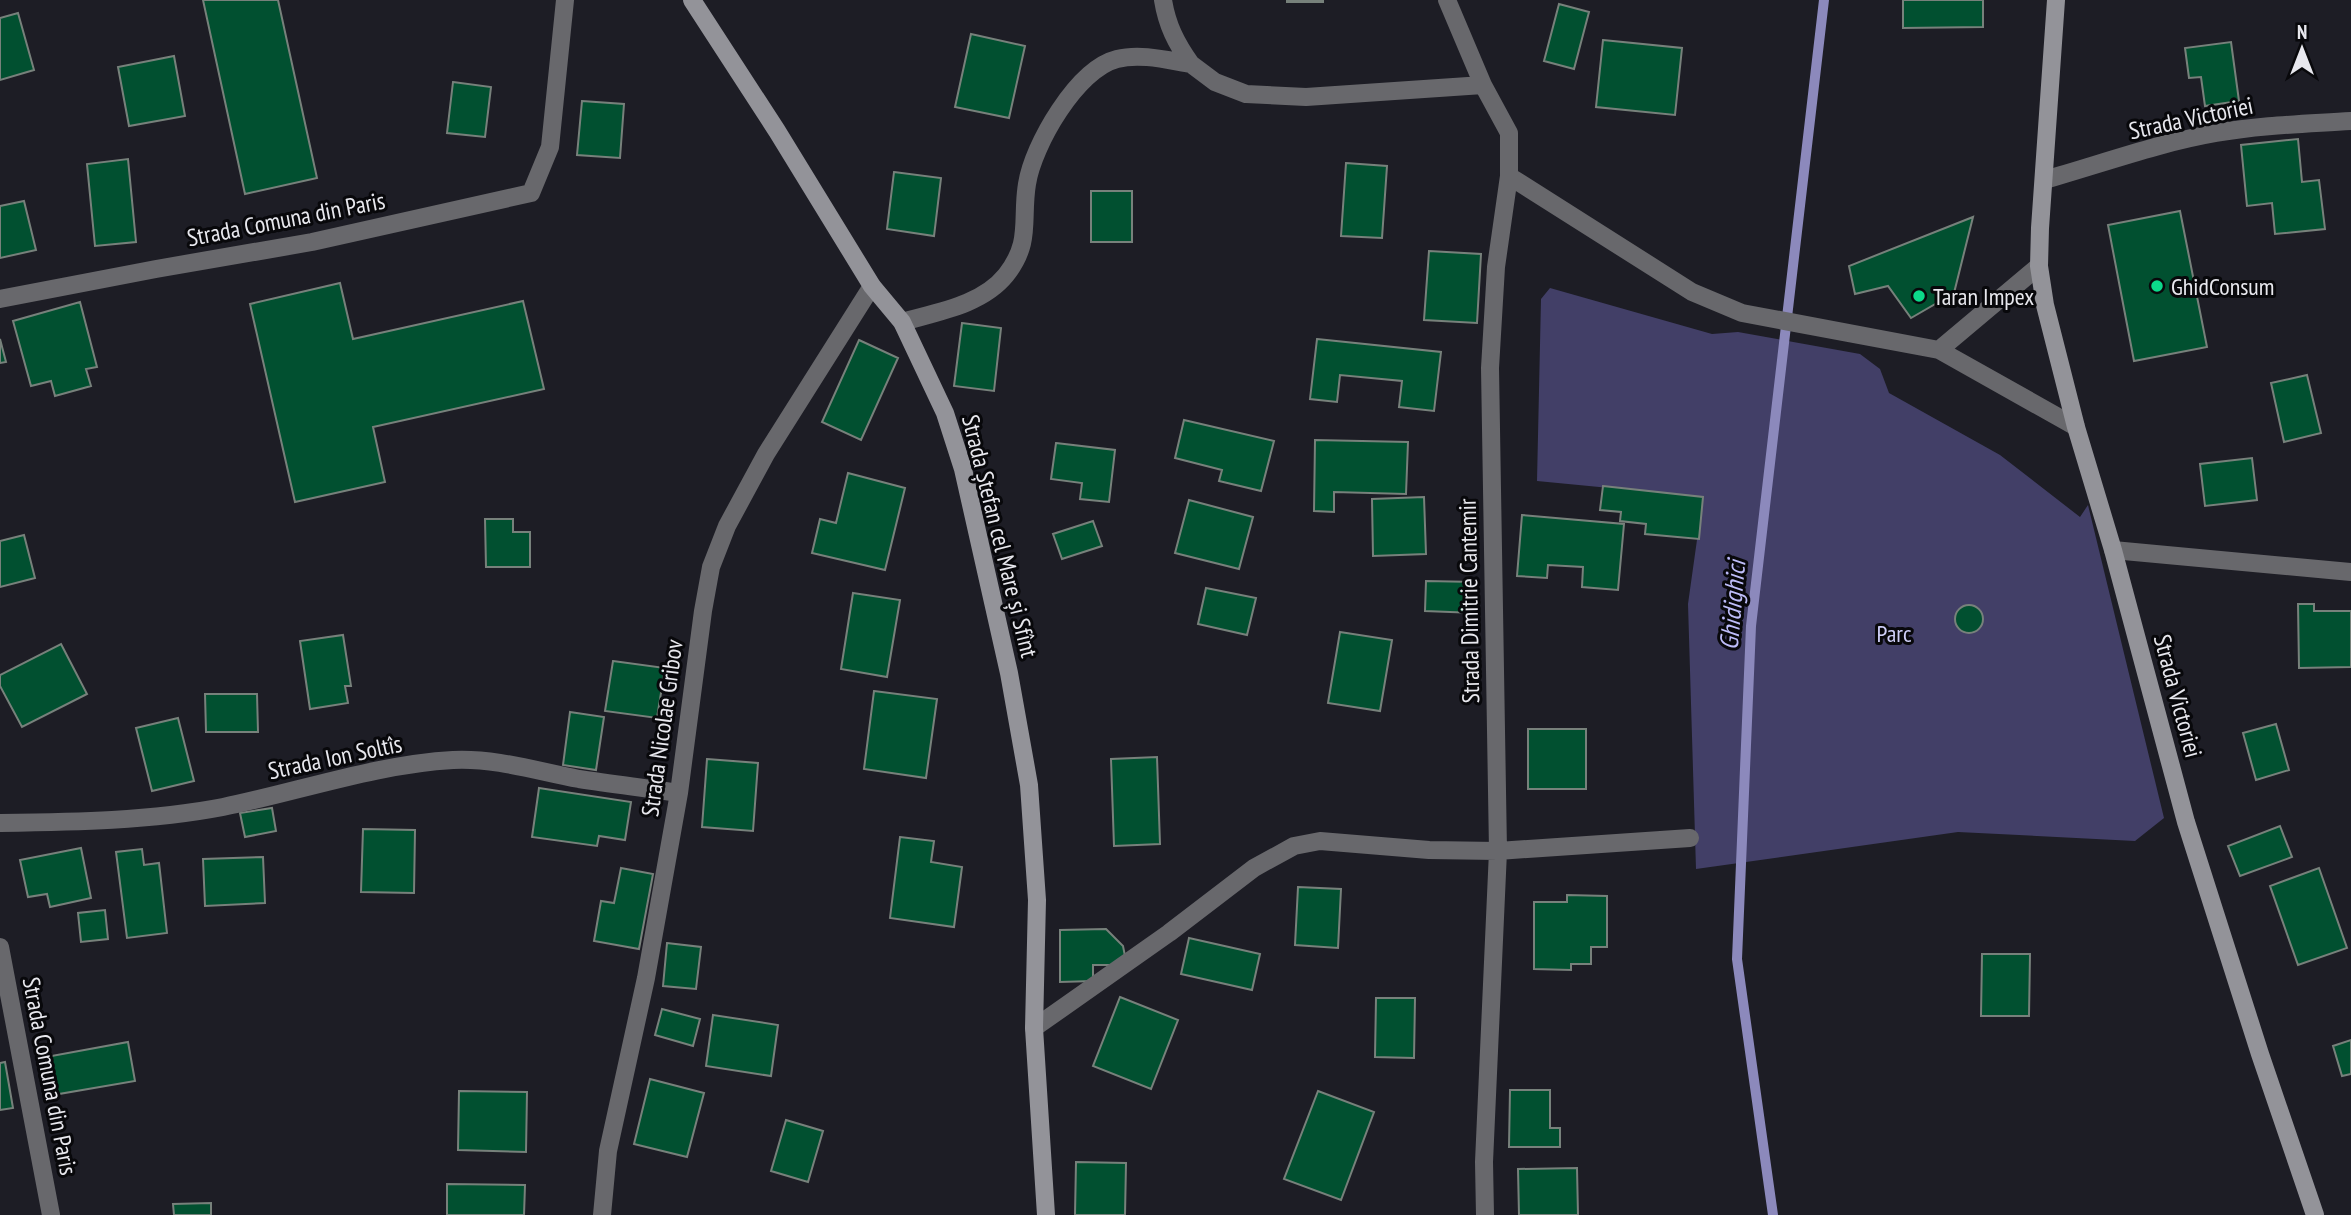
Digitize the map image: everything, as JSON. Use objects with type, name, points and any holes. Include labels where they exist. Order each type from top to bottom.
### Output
[{"type":"street","name":"Strada Comuna din Paris","points":[[0,299],[312,242],[531,193],[550,147],[565,0]]},
{"type":"street","name":"Strada Ștefan cel Mare și Sfînt","points":[[692,0],[872,286],[902,322],[945,413],[963,469],[1009,673],[1030,798],[1037,900],[1034,1028],[1046,1215]]},
{"type":"street","points":[[1163,0],[1175,42],[1191,64],[1215,82],[1245,94],[1306,97],[1483,85]]},
{"type":"street","name":"Strada Dimitrie Cantemir","points":[[1447,0],[1483,85],[1508,133],[1509,176],[1496,267],[1490,368],[1498,851],[1484,1161],[1485,1215]]},
{"type":"street","name":"Strada Victoriei","points":[[2056,0],[2039,266],[2045,305],[2076,428],[2113,550],[2186,822],[2315,1215]]},
{"type":"street","points":[[902,322],[960,305],[985,293],[1006,275],[1021,250],[1025,236],[1027,182],[1034,158],[1046,132],[1076,88],[1091,72],[1116,59],[1147,57],[1191,64]]},
{"type":"street","name":"Strada Victoriei","points":[[2044,180],[2216,133],[2351,121]]},
{"type":"street","points":[[1509,176],[1692,292],[1742,313],[1939,350],[2076,428]]},
{"type":"street","points":[[1939,350],[2039,266]]},
{"type":"street","name":"Strada Nicolae Gribov","points":[[602,1215],[608,1151],[646,978],[679,793],[711,567],[727,526],[766,454],[872,286]]},
{"type":"street","points":[[2113,550],[2351,572]]},
{"type":"street","name":"Strada Ion Soltîs","points":[[0,823],[183,814],[394,768],[455,760],[520,765],[577,778],[679,793]]},
{"type":"street","points":[[1034,1028],[1169,933],[1254,868],[1294,846],[1321,841],[1429,850],[1498,851],[1690,838]]},
{"type":"street","name":"Strada Comuna din Paris","points":[[0,947],[51,1215]]},
{"type":"green space","name":"Parc","points":[[1550,288],[1712,334],[1738,332],[1860,354],[1880,369],[1889,393],[2000,455],[2080,517],[2088,505],[2164,818],[2135,841],[1958,832],[1696,869],[1688,604],[1703,497],[1537,481],[1541,299]]},
{"type":"building","points":[[203,0],[278,0],[317,178],[245,194]]},
{"type":"building","points":[[1323,0],[1323,2],[1287,2]]},
{"type":"building","points":[[1903,0],[1983,0],[1983,27],[1903,28]]},
{"type":"building","points":[[1559,4],[1589,12],[1574,69],[1544,61]]},
{"type":"building","points":[[18,13],[34,70],[0,80],[0,18]]},
{"type":"building","points":[[971,34],[1025,46],[1009,118],[955,107]]},
{"type":"building","points":[[1603,40],[1682,48],[1675,115],[1596,107]]},
{"type":"building","points":[[2231,42],[2239,101],[2205,106],[2201,77],[2189,78],[2185,48]]},
{"type":"building","points":[[174,56],[185,116],[129,126],[118,67]]},
{"type":"building","points":[[453,82],[491,87],[485,137],[447,133]]},
{"type":"building","points":[[582,101],[624,104],[620,158],[577,155]]},
{"type":"building","points":[[2298,139],[2302,182],[2319,180],[2325,229],[2275,234],[2272,203],[2247,206],[2241,145]]},
{"type":"building","points":[[128,159],[136,242],[95,246],[87,164]]},
{"type":"building","points":[[1346,163],[1387,166],[1382,238],[1341,236]]},
{"type":"building","points":[[894,172],[941,178],[934,236],[887,229]]},
{"type":"building","points":[[1091,191],[1132,191],[1132,242],[1091,242]]},
{"type":"building","points":[[24,201],[36,250],[0,258],[0,206]]},
{"type":"building","name":"GhidConsum","points":[[2180,211],[2207,347],[2134,361],[2108,225]]},
{"type":"building","points":[[1973,217],[1954,293],[1911,318],[1888,286],[1855,294],[1849,266]]},
{"type":"building","points":[[1429,251],[1481,254],[1477,323],[1424,320]]},
{"type":"building","points":[[340,283],[353,339],[523,301],[544,389],[373,427],[385,482],[295,502],[250,304]]},
{"type":"building","points":[[80,302],[97,367],[86,369],[91,386],[55,396],[51,381],[31,386],[13,321]]},
{"type":"building","points":[[962,323],[1001,328],[994,391],[954,386]]},
{"type":"building","points":[[0,339],[6,362],[0,363]]},
{"type":"building","points":[[1317,339],[1441,352],[1434,411],[1399,407],[1402,381],[1340,375],[1337,402],[1310,399]]},
{"type":"building","points":[[859,340],[898,358],[861,440],[822,422]]},
{"type":"building","points":[[2307,375],[2321,433],[2284,442],[2271,383]]},
{"type":"building","points":[[1184,420],[1274,441],[1261,491],[1219,481],[1222,470],[1175,458]]},
{"type":"building","points":[[1315,440],[1408,442],[1406,494],[1334,492],[1334,512],[1314,511]]},
{"type":"building","points":[[1056,443],[1115,450],[1109,502],[1080,499],[1082,483],[1051,479]]},
{"type":"building","points":[[2252,458],[2257,500],[2205,506],[2200,464]]},
{"type":"building","points":[[848,473],[905,488],[885,570],[812,553],[820,519],[836,523]]},
{"type":"building","points":[[1603,486],[1703,497],[1699,539],[1645,534],[1646,524],[1620,521],[1621,512],[1600,510]]},
{"type":"building","points":[[1424,497],[1426,554],[1373,556],[1372,499]]},
{"type":"building","points":[[1189,500],[1253,517],[1239,569],[1175,553]]},
{"type":"building","points":[[1522,515],[1624,524],[1618,590],[1582,587],[1583,567],[1548,565],[1547,578],[1517,576]]},
{"type":"building","points":[[485,519],[513,519],[513,532],[530,532],[530,567],[486,567]]},
{"type":"building","points":[[1093,521],[1102,546],[1062,559],[1053,534]]},
{"type":"building","points":[[24,535],[35,578],[0,587],[0,541]]},
{"type":"building","points":[[1426,581],[1476,582],[1475,613],[1425,611]]},
{"type":"building","points":[[1206,588],[1256,598],[1247,635],[1198,624]]},
{"type":"building","points":[[853,593],[900,600],[887,677],[841,669]]},
{"type":"building","points":[[2298,604],[2314,604],[2314,611],[2351,611],[2351,667],[2299,668]]},
{"type":"building","points":[[1969,605],[1979,609],[1983,619],[1979,629],[1969,633],[1959,629],[1955,619],[1959,609]]},
{"type":"building","points":[[1340,632],[1392,640],[1380,711],[1328,703]]},
{"type":"building","points":[[343,635],[351,686],[345,686],[348,703],[310,709],[300,641]]},
{"type":"building","points":[[61,644],[87,694],[22,727],[0,686],[0,675]]},
{"type":"building","points":[[613,661],[665,668],[657,718],[605,711]]},
{"type":"building","points":[[874,691],[937,699],[926,778],[864,769]]},
{"type":"building","points":[[205,694],[257,694],[258,732],[206,732]]},
{"type":"building","points":[[570,712],[604,717],[596,770],[563,765]]},
{"type":"building","points":[[178,718],[194,781],[152,791],[136,728]]},
{"type":"building","points":[[2276,724],[2289,770],[2256,780],[2243,733]]},
{"type":"building","points":[[1528,729],[1586,729],[1586,789],[1528,789]]},
{"type":"building","points":[[1157,757],[1160,844],[1114,846],[1111,759]]},
{"type":"building","points":[[707,759],[758,763],[753,831],[702,827]]},
{"type":"building","points":[[539,788],[631,802],[625,840],[599,836],[597,846],[532,837]]},
{"type":"building","points":[[272,808],[276,831],[245,837],[240,813]]},
{"type":"building","points":[[2280,826],[2292,857],[2240,876],[2228,846]]},
{"type":"building","points":[[363,829],[415,830],[414,893],[361,892]]},
{"type":"building","points":[[900,837],[934,841],[931,862],[962,867],[954,927],[890,918]]},
{"type":"building","points":[[81,848],[91,898],[50,907],[47,894],[28,897],[20,860]]},
{"type":"building","points":[[142,849],[144,865],[159,863],[167,933],[127,938],[116,852]]},
{"type":"building","points":[[263,857],[265,903],[205,906],[203,859]]},
{"type":"building","points":[[621,868],[653,874],[639,949],[594,941],[601,901],[614,903]]},
{"type":"building","points":[[2319,868],[2347,948],[2298,965],[2270,886]]},
{"type":"building","points":[[1298,887],[1341,889],[1338,948],[1295,945]]},
{"type":"building","points":[[1567,895],[1607,896],[1607,947],[1591,947],[1591,964],[1571,964],[1571,970],[1534,969],[1534,902],[1567,902]]},
{"type":"building","points":[[105,910],[108,939],[81,942],[78,913]]},
{"type":"building","points":[[1106,929],[1123,946],[1125,956],[1111,965],[1093,965],[1093,981],[1060,982],[1060,930]]},
{"type":"building","points":[[1189,938],[1260,954],[1252,990],[1181,974]]},
{"type":"building","points":[[667,943],[701,947],[696,989],[663,986]]},
{"type":"building","points":[[1982,954],[2030,954],[2029,1016],[1981,1016]]},
{"type":"building","points":[[1120,997],[1178,1020],[1151,1089],[1093,1066]]},
{"type":"building","points":[[1376,998],[1415,998],[1414,1058],[1375,1057]]},
{"type":"building","points":[[662,1009],[700,1019],[693,1046],[655,1035]]},
{"type":"building","points":[[713,1015],[778,1025],[771,1076],[706,1066]]},
{"type":"building","points":[[2351,1040],[2351,1074],[2342,1076],[2333,1046]]},
{"type":"building","points":[[128,1042],[135,1081],[53,1095],[46,1057]]},
{"type":"building","points":[[5,1062],[13,1108],[0,1110],[0,1063]]},
{"type":"building","points":[[650,1079],[704,1093],[687,1157],[634,1144]]},
{"type":"building","points":[[1510,1090],[1550,1090],[1550,1128],[1560,1128],[1560,1147],[1509,1147]]},
{"type":"building","points":[[459,1091],[527,1092],[526,1152],[458,1150]]},
{"type":"building","points":[[1318,1091],[1374,1112],[1341,1200],[1284,1179]]},
{"type":"building","points":[[786,1120],[823,1131],[808,1182],[771,1171]]},
{"type":"building","points":[[1076,1162],[1126,1163],[1125,1215],[1075,1215]]},
{"type":"building","points":[[1577,1168],[1578,1215],[1519,1215],[1518,1169]]},
{"type":"building","points":[[447,1184],[525,1185],[524,1215],[447,1215]]},
{"type":"building","points":[[211,1203],[211,1215],[174,1215],[173,1204]]},
{"type":"waterway","name":"Ghidighici","points":[[1773,1215],[1737,959],[1751,626],[1824,0]]},
{"type":"place","name":"GhidConsum","points":[[2157,286]]},
{"type":"place","name":"Taran Impex","points":[[1919,296]]}]
